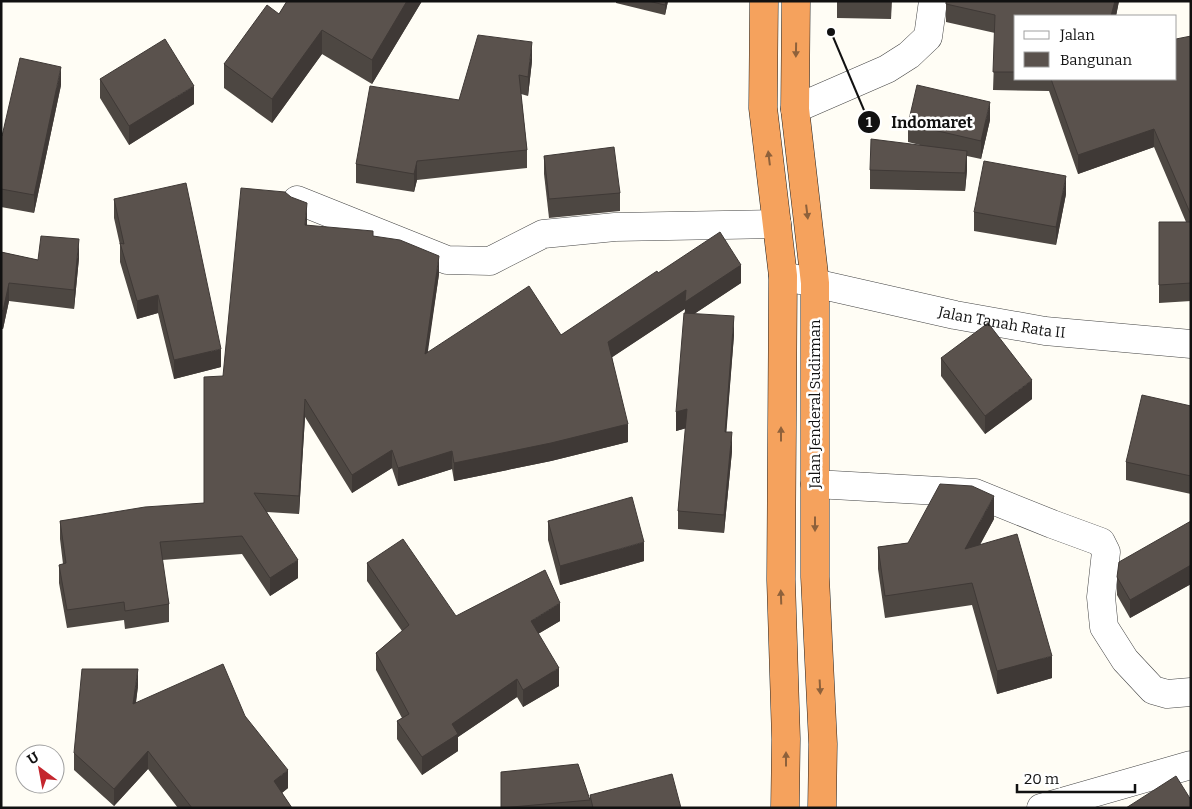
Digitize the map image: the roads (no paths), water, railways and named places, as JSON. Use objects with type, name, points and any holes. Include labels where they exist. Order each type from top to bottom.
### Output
[{"type":"highway","points":[[764,1],[763,108],[783,276],[780,580],[786,739],[785,808]]},
{"type":"highway","name":"Jalan Jenderal Sudirman","points":[[796,1],[795,109],[815,283],[815,577],[823,744],[822,808]]},
{"type":"street","points":[[795,109],[887,69],[909,55],[928,37],[933,1]]},
{"type":"street","points":[[297,200],[447,260],[490,261],[543,234],[615,227],[777,224]]},
{"type":"street","name":"Jalan Tanah Rata II","points":[[783,276],[955,315],[1045,331],[1191,344]]},
{"type":"street","points":[[815,484],[975,494],[1101,542],[1106,552],[1101,597],[1104,627],[1125,660],[1153,690],[1167,694],[1191,692]]},
{"type":"street","points":[[1041,808],[1191,765]]},
{"type":"place","name":"Indomaret","points":[[831,32]]}]
